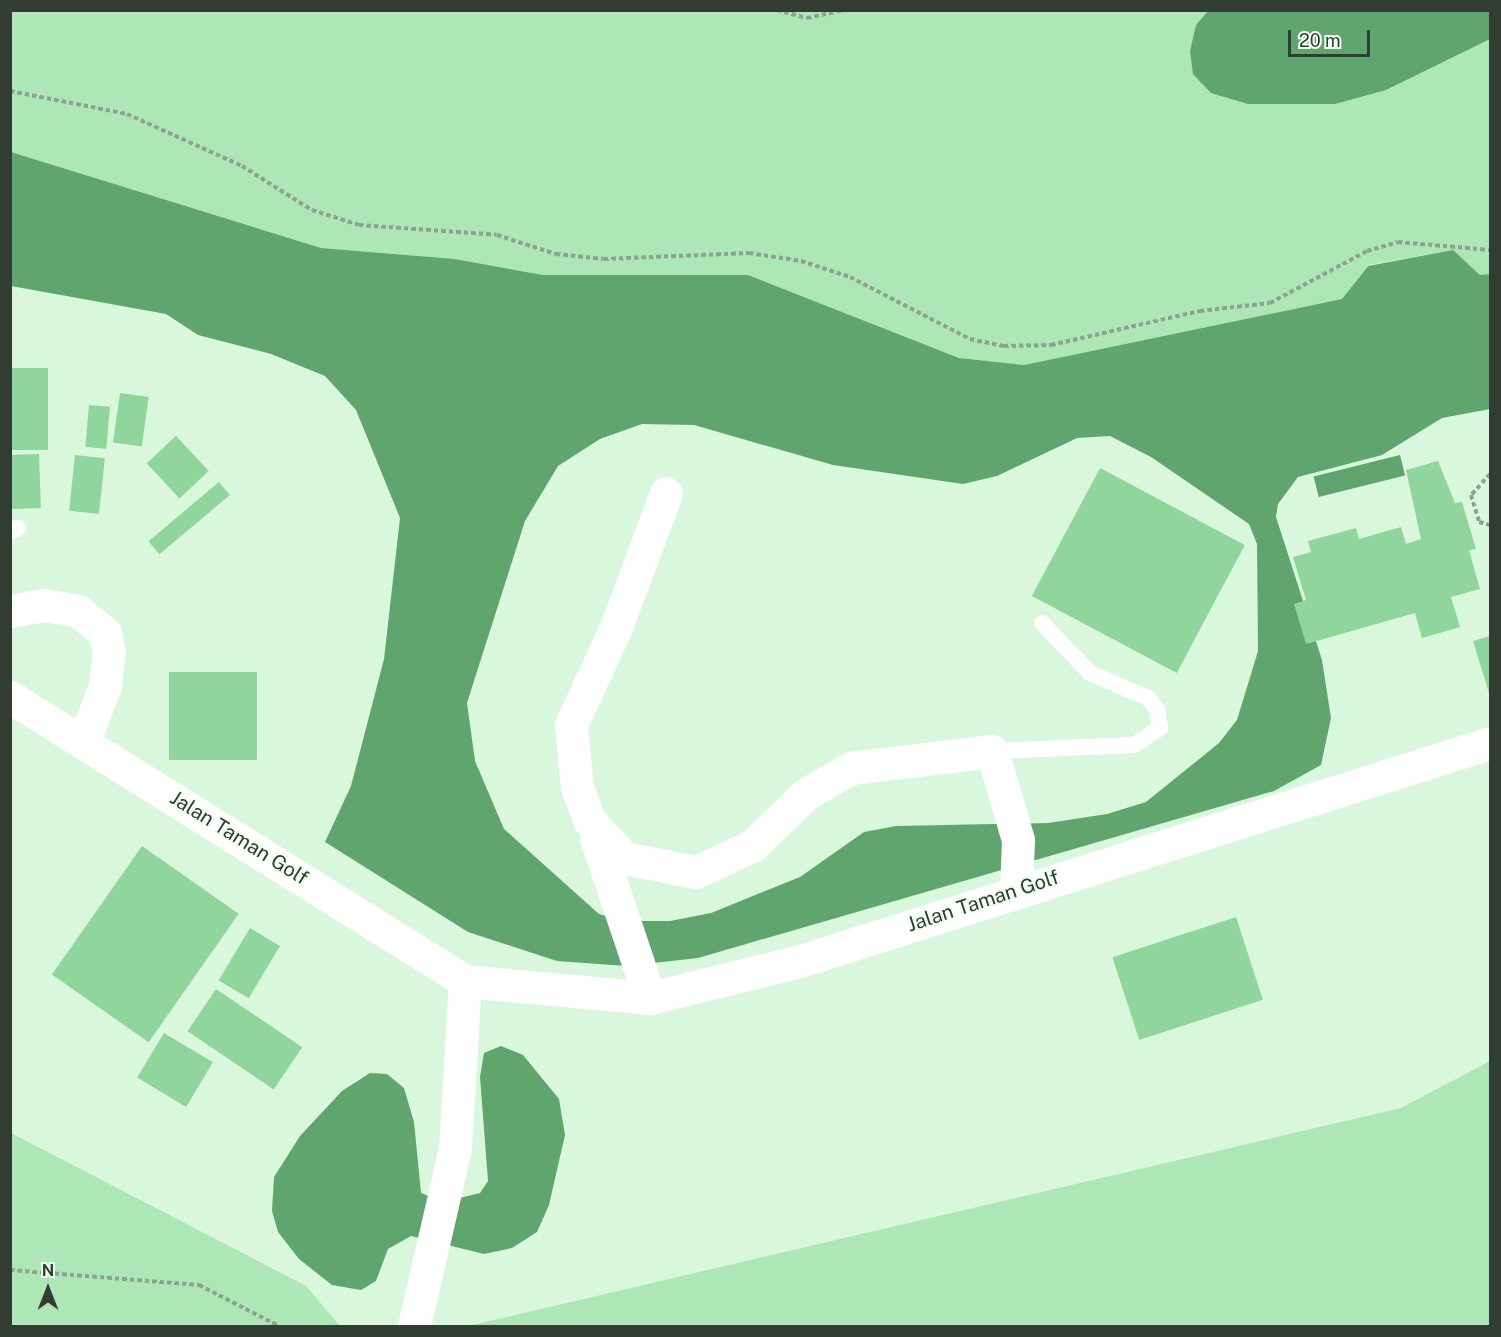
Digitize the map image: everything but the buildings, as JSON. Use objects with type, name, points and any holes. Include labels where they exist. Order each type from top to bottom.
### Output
[{"type":"street","points":[[647,986],[615,883],[577,787],[571,725],[621,615],[666,493]]},
{"type":"street","points":[[10,611],[44,605],[78,611],[105,633],[105,686],[84,740]]},
{"type":"street","name":"Jalan Taman Golf","points":[[10,697],[84,740],[465,981],[647,986],[800,961],[1017,880],[1491,742]]},
{"type":"street","points":[[589,820],[624,858],[696,872],[752,846],[806,794],[851,768],[997,760],[1018,840],[1017,880]]},
{"type":"street","points":[[414,1326],[438,1239],[455,1149],[465,981]]},
{"type":"lane","points":[[997,760],[1134,745],[1160,728],[1157,710],[1148,698],[1090,673],[1042,623]]},
{"type":"path","points":[[777,10],[807,18],[845,10]]},
{"type":"path","points":[[10,91],[127,114],[242,166],[312,210],[359,225],[497,236],[556,254],[604,259],[707,252],[801,261],[850,277],[970,339],[1004,346],[1051,345],[1200,311],[1270,303],[1367,251],[1398,242],[1491,250]]},
{"type":"path","points":[[1491,474],[1471,495],[1479,522],[1491,525]]},
{"type":"path","points":[[10,1270],[199,1286],[279,1326]]},
{"type":"shaded area","points":[[10,11],[1490,11],[1490,274],[1480,275],[1453,250],[1368,265],[1342,299],[1024,365],[959,358],[748,275],[543,275],[455,259],[321,248],[11,152]]},
{"type":"shaded area","points":[[1208,11],[1490,11],[1490,39],[1386,90],[1335,104],[1248,104],[1211,93],[1193,74],[1190,51],[1196,25]]},
{"type":"shaded area","points":[[11,152],[321,248],[455,259],[543,275],[748,275],[959,358],[1024,365],[1342,299],[1368,266],[1453,250],[1480,275],[1490,274],[1490,409],[1442,418],[1382,455],[1298,477],[1278,504],[1276,517],[1322,660],[1331,718],[1321,765],[1274,791],[698,958],[627,966],[557,961],[468,932],[325,842],[351,786],[384,659],[400,518],[356,410],[325,376],[271,354],[198,335],[166,314],[11,286]],"holes":[[[642,424],[694,425],[833,465],[963,484],[997,476],[1077,438],[1110,436],[1151,457],[1249,524],[1257,544],[1258,651],[1237,720],[1219,743],[1146,802],[1107,814],[1048,823],[896,826],[864,832],[800,877],[711,913],[670,921],[621,921],[599,914],[504,829],[475,761],[467,703],[525,521],[558,466],[600,439]]]},
{"type":"shaded area","points":[[1400,455],[1405,475],[1319,497],[1314,477]]},
{"type":"shaded area","points":[[501,1046],[523,1055],[559,1099],[565,1135],[549,1205],[537,1232],[512,1248],[484,1254],[411,1236],[388,1249],[376,1281],[361,1290],[332,1285],[299,1259],[278,1232],[272,1211],[274,1177],[300,1136],[342,1091],[370,1073],[387,1074],[404,1088],[414,1122],[421,1193],[443,1202],[480,1193],[488,1181],[480,1077],[484,1053]]},
{"type":"shaded area","points":[[1490,1061],[1490,1326],[468,1326],[1401,1108]]},
{"type":"shaded area","points":[[11,1133],[306,1286],[340,1326],[11,1326]]}]
